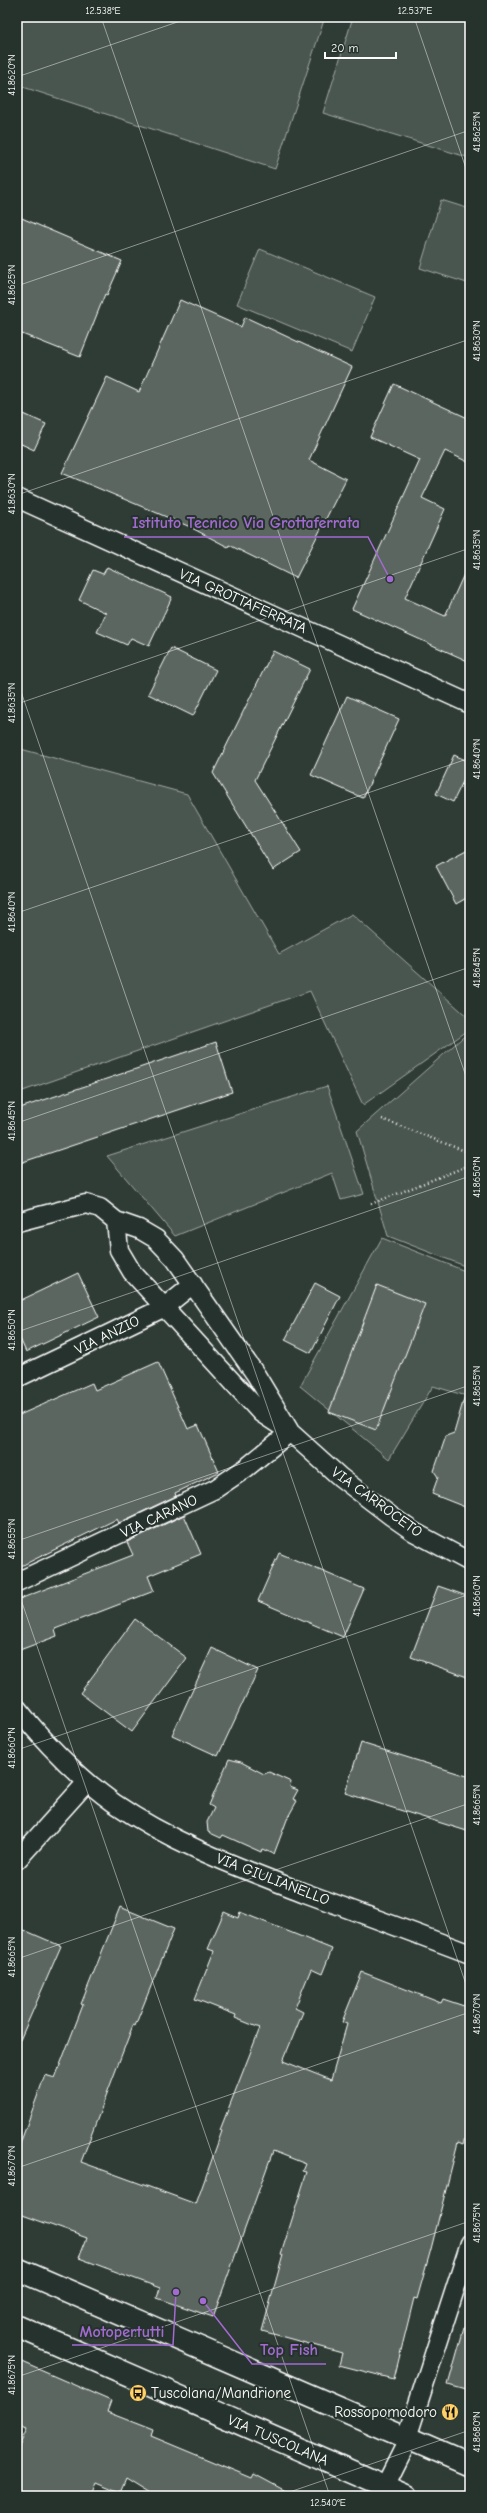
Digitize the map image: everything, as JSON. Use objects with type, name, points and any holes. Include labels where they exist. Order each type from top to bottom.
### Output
[{"type":"main road","points":[[17,2269],[470,2465]]},
{"type":"main road","name":"VIA TUSCOLANA","points":[[17,2326],[408,2496]]},
{"type":"street","name":"VIA GROTTAFERRATA","points":[[17,498],[470,704]]},
{"type":"street","name":"VIA CARROCETO","points":[[17,1222],[86,1204],[100,1208],[116,1221],[139,1229],[156,1239],[175,1259],[193,1284],[267,1391],[290,1432]]},
{"type":"street","name":"VIA CARROCETO","points":[[116,1221],[118,1244],[125,1263],[163,1308],[246,1399],[261,1413],[290,1432],[340,1477],[391,1516],[414,1532],[470,1562]]},
{"type":"street","name":"VIA ANZIO","points":[[17,1378],[163,1308],[193,1284]]},
{"type":"street","name":"VIA CARANO","points":[[17,1582],[215,1488],[246,1468],[290,1432]]},
{"type":"street","name":"VIA GIULIANELLO","points":[[17,1708],[40,1735],[87,1782],[141,1819],[210,1855],[244,1870],[470,1954]]},
{"type":"street","points":[[17,1860],[87,1782]]},
{"type":"street","points":[[385,2486],[397,2465],[406,2437],[463,2292],[470,2243]]},
{"type":"path","points":[[382,1119],[470,1152]]},
{"type":"path","points":[[372,1204],[470,1165]]},
{"type":"shaded area","points":[[17,17],[325,17],[275,169],[17,85]]},
{"type":"shaded area","points":[[353,17],[470,17],[470,158],[323,113]]},
{"type":"shaded area","points":[[441,200],[470,209],[470,284],[420,268]]},
{"type":"shaded area","points":[[260,249],[375,297],[352,352],[237,304]]},
{"type":"shaded area","points":[[17,748],[187,794],[279,954],[352,914],[470,1019],[470,1029],[363,1105],[310,991],[17,1093]]},
{"type":"shaded area","points":[[470,1031],[470,1268],[388,1236],[357,1131]]},
{"type":"shaded area","points":[[327,1086],[364,1194],[341,1200],[332,1173],[175,1236],[107,1156]]},
{"type":"shaded area","points":[[382,1238],[470,1273],[470,1397],[433,1386],[389,1459],[300,1386]]},
{"type":"building","points":[[17,216],[122,261],[107,295],[105,294],[80,357],[17,332]]},
{"type":"building","points":[[180,300],[241,327],[245,317],[352,367],[309,460],[346,479],[296,578],[229,545],[228,547],[188,526],[62,473],[107,377],[139,392]]},
{"type":"building","points":[[394,384],[470,419],[470,463],[445,451],[422,498],[445,509],[405,598],[445,616],[470,561],[470,662],[352,609],[420,460],[370,437]]},
{"type":"building","points":[[17,411],[46,424],[34,450],[17,442]]},
{"type":"building","points":[[107,567],[172,597],[149,646],[131,638],[127,645],[97,632],[106,613],[79,600],[93,570],[103,574]]},
{"type":"building","points":[[171,648],[216,670],[193,716],[148,694]]},
{"type":"building","points":[[273,651],[310,669],[255,780],[301,852],[273,870],[213,773]]},
{"type":"building","points":[[347,696],[399,719],[363,798],[311,775]]},
{"type":"building","points":[[454,755],[470,762],[470,767],[453,802],[436,794]]},
{"type":"building","points":[[470,848],[470,896],[456,904],[436,866]]},
{"type":"building","points":[[216,1042],[232,1092],[17,1164],[17,1109]]},
{"type":"building","points":[[78,1273],[99,1317],[26,1352],[17,1332],[17,1302]]},
{"type":"building","points":[[315,1283],[340,1296],[311,1353],[285,1340]]},
{"type":"building","points":[[377,1285],[425,1304],[376,1430],[329,1412]]},
{"type":"building","points":[[158,1362],[188,1429],[198,1425],[219,1472],[175,1493],[176,1496],[119,1523],[117,1519],[17,1568],[17,1416],[92,1383],[95,1390]]},
{"type":"building","points":[[465,1395],[470,1396],[470,1509],[432,1494],[438,1477],[434,1471],[446,1436],[454,1433]]},
{"type":"building","points":[[184,1515],[201,1554],[148,1576],[154,1591],[55,1629],[57,1636],[17,1651],[17,1600],[133,1555],[127,1542]]},
{"type":"building","points":[[279,1553],[364,1589],[343,1637],[258,1601]]},
{"type":"building","points":[[438,1586],[470,1597],[470,1678],[411,1657]]},
{"type":"building","points":[[135,1619],[187,1658],[132,1732],[80,1693]]},
{"type":"building","points":[[212,1648],[258,1670],[218,1756],[172,1735]]},
{"type":"building","points":[[361,1743],[470,1777],[470,1832],[345,1793]]},
{"type":"building","points":[[229,1759],[241,1762],[264,1774],[269,1772],[291,1782],[290,1787],[298,1790],[293,1799],[297,1801],[288,1817],[274,1854],[262,1849],[261,1852],[223,1835],[221,1838],[208,1832],[207,1822],[214,1808],[209,1805]]},
{"type":"building","points":[[120,1907],[174,1929],[135,2026],[133,2025],[81,2162],[196,2204],[222,2131],[220,2130],[260,2028],[235,2018],[236,2015],[195,1999],[214,1951],[208,1949],[224,1912],[238,1918],[240,1912],[332,1949],[322,1974],[311,1969],[295,2008],[303,2012],[283,2061],[331,2080],[347,2024],[342,2022],[362,1972],[441,2003],[443,1999],[470,2008],[470,2121],[463,2144],[458,2142],[431,2249],[417,2299],[414,2298],[394,2379],[339,2365],[342,2353],[262,2331],[283,2255],[281,2254],[307,2172],[303,2171],[306,2164],[273,2151],[213,2317],[157,2298],[160,2288],[79,2258],[87,2238],[17,2213],[17,2152],[45,2075],[55,2078],[83,2005],[81,2004]]},
{"type":"building","points":[[17,1927],[61,1946],[17,2047]]},
{"type":"building","points":[[464,2328],[470,2328],[470,2391],[448,2385]]},
{"type":"building","points":[[17,2360],[111,2401],[107,2412],[153,2430],[151,2436],[252,2478],[254,2474],[295,2496],[155,2496],[126,2478],[120,2492],[96,2482],[90,2496],[17,2496],[17,2451],[27,2429],[17,2425]]},
{"type":"place","name":"Istituto Tecnico Via Grottaferrata","points":[[390,579]]},
{"type":"place","name":"Motopertutti","points":[[176,2292]]},
{"type":"place","name":"Top Fish","points":[[203,2301]]},
{"type":"place","name":"Tuscolana/Mandrione","points":[[138,2393]]},
{"type":"place","name":"Rossopomodoro","points":[[450,2412]]}]
